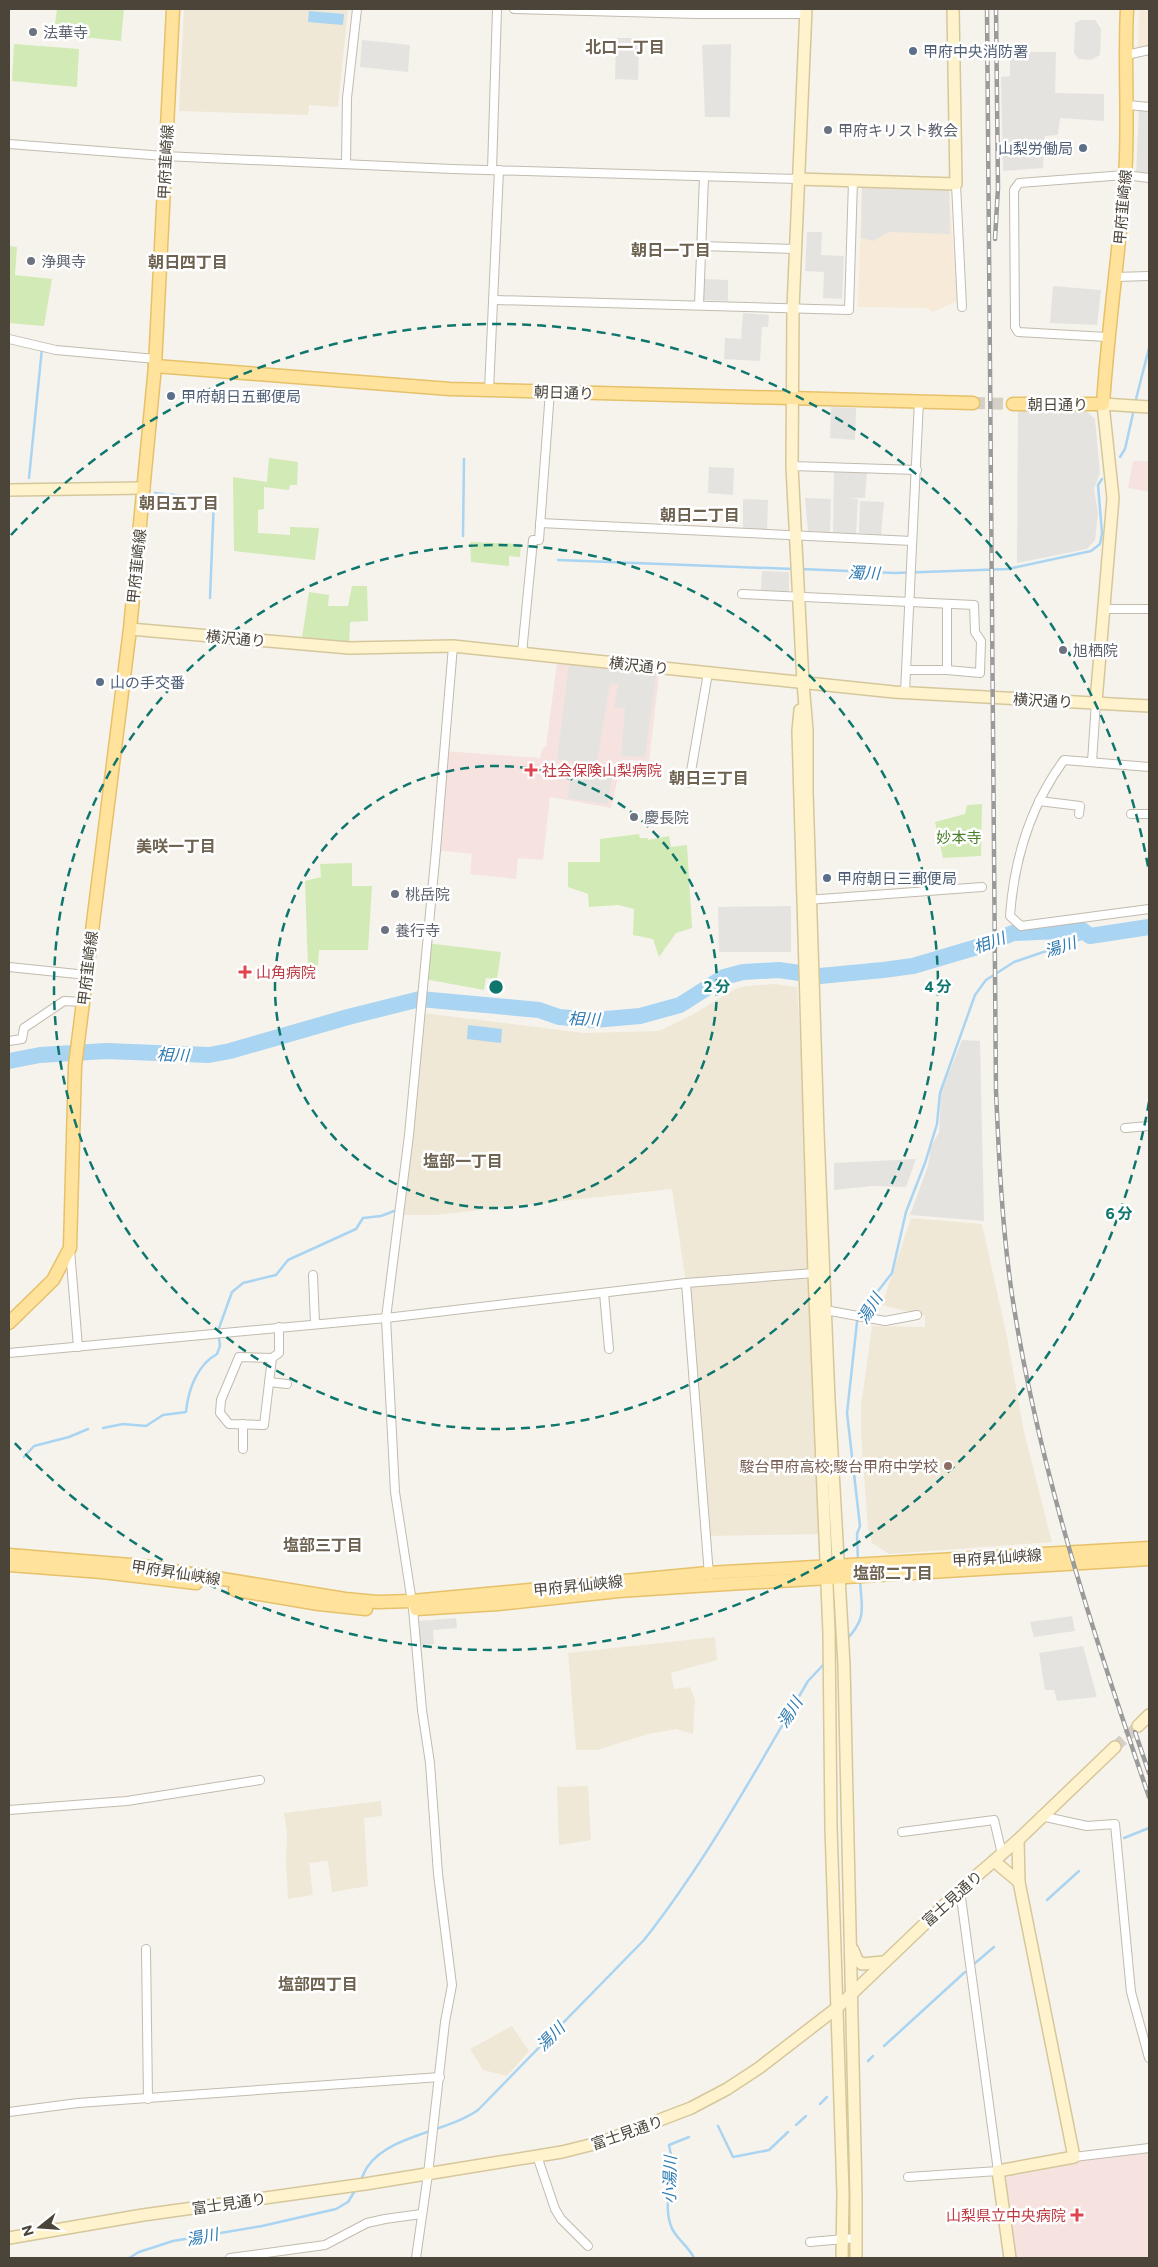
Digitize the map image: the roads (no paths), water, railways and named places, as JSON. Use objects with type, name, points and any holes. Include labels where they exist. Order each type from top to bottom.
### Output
[{"type":"main road","name":"甲府韮崎線","points":[[70,1248],[75,1066],[130,629],[155,363],[164,156],[173,9]]},
{"type":"main road","name":"甲府韮崎線","points":[[1103,404],[1107,337],[1125,175],[1128,105],[1127,9]]},
{"type":"main road","name":"朝日通り","points":[[155,363],[450,389],[973,403]]},
{"type":"main road","name":"朝日通り","points":[[1013,404],[1103,404]]},
{"type":"main road","points":[[9,1324],[53,1280],[70,1248]]},
{"type":"main road","name":"甲府昇仙峡線","points":[[709,1579],[832,1579],[859,1571],[1149,1548]]},
{"type":"main road","name":"甲府昇仙峡線","points":[[9,1555],[143,1566],[345,1598],[413,1605]]},
{"type":"main road","name":"甲府昇仙峡線","points":[[9,1565],[184,1581],[345,1607],[413,1605],[709,1579],[831,1566],[859,1571],[1149,1559]]},
{"type":"street","points":[[346,164],[347,98],[356,9]]},
{"type":"street","points":[[489,390],[495,300],[497,9]]},
{"type":"street","points":[[514,9],[696,14],[806,11],[793,308],[792,466],[807,730],[806,900],[825,1310],[831,1566]]},
{"type":"street","points":[[953,9],[956,184],[962,307]]},
{"type":"street","points":[[1126,55],[1149,50]]},
{"type":"street","points":[[1128,105],[1149,107]]},
{"type":"street","points":[[9,144],[164,156],[346,164],[956,184]]},
{"type":"street","points":[[1107,337],[1018,332],[1015,327],[1014,190],[1020,183],[1125,175],[1149,178]]},
{"type":"street","points":[[700,305],[704,177]]},
{"type":"street","points":[[495,300],[849,310],[853,181]]},
{"type":"street","points":[[701,246],[795,249]]},
{"type":"street","points":[[1115,277],[1149,276]]},
{"type":"street","points":[[9,339],[56,350],[155,363]]},
{"type":"street","points":[[522,653],[533,540],[539,540],[550,391]]},
{"type":"street","points":[[905,692],[919,401]]},
{"type":"street","points":[[1092,762],[1113,492],[1103,404],[1149,407]]},
{"type":"street","points":[[792,466],[917,470]]},
{"type":"street","points":[[9,490],[144,488]]},
{"type":"street","points":[[540,523],[912,540]]},
{"type":"street","points":[[742,594],[798,595],[947,605],[974,605],[975,632],[981,641],[980,673],[947,670],[907,670]]},
{"type":"street","points":[[947,605],[947,670]]},
{"type":"street","points":[[1104,609],[1149,609]]},
{"type":"street","name":"横沢通り","points":[[130,629],[349,648],[453,646],[905,692],[1149,706]]},
{"type":"street","points":[[416,2258],[433,2135],[445,2022],[452,1985],[438,1874],[430,1763],[422,1710],[413,1605],[396,1497],[389,1411],[386,1318],[408,1144],[453,646]]},
{"type":"street","points":[[689,783],[708,673]]},
{"type":"street","points":[[1149,767],[1064,760],[1033,814],[1016,865],[1010,916],[1021,926],[1149,909]]},
{"type":"street","points":[[1039,801],[1080,806],[1079,814]]},
{"type":"street","points":[[1131,814],[1149,814]]},
{"type":"street","points":[[806,900],[982,886]]},
{"type":"street","points":[[9,967],[87,975]]},
{"type":"street","points":[[809,988],[814,1273],[832,1579],[830,1646],[831,1827],[838,2007],[842,2258]]},
{"type":"street","points":[[9,1041],[22,1039],[24,1028],[64,1001],[83,1002]]},
{"type":"street","points":[[1126,1128],[1149,1126]]},
{"type":"street","points":[[70,1248],[78,1348]]},
{"type":"street","points":[[9,1353],[78,1348],[279,1326],[386,1318],[686,1283],[814,1273]]},
{"type":"street","points":[[313,1275],[315,1323]]},
{"type":"street","points":[[686,1283],[709,1579]]},
{"type":"street","points":[[604,1293],[609,1349]]},
{"type":"street","points":[[825,1310],[885,1321],[917,1314]]},
{"type":"street","points":[[272,1358],[264,1425],[229,1424],[220,1413],[221,1400],[239,1357],[272,1358],[279,1353],[279,1326]]},
{"type":"street","points":[[269,1382],[287,1384]]},
{"type":"street","points":[[243,1424],[243,1449]]},
{"type":"street","points":[[832,1579],[842,1632],[844,1665],[856,2258]]},
{"type":"street","points":[[1138,1726],[1149,1715]]},
{"type":"street","name":"富士見通り","points":[[9,2238],[143,2215],[365,2184],[537,2156],[602,2142],[691,2108],[727,2090],[759,2068],[838,2007],[883,1962],[960,1890],[1018,1840],[1115,1747]]},
{"type":"street","points":[[9,1810],[127,1802],[260,1780]]},
{"type":"street","points":[[1041,1816],[1087,1826],[1115,1824],[1131,1992],[1149,2058]]},
{"type":"street","points":[[902,1832],[994,1820],[998,1857],[1020,1882]]},
{"type":"street","points":[[1018,1840],[1020,1882],[1074,2156]]},
{"type":"street","points":[[960,1890],[1010,2258]]},
{"type":"street","points":[[850,1944],[856,1960],[862,1964],[883,1962]]},
{"type":"street","points":[[146,1949],[148,2099]]},
{"type":"street","points":[[9,2112],[78,2103],[440,2077]]},
{"type":"street","points":[[908,2177],[998,2171],[1074,2156],[1149,2148]]},
{"type":"street","points":[[537,2156],[555,2209],[561,2219],[588,2246]]},
{"type":"street","points":[[230,2258],[325,2246],[367,2224],[385,2218],[421,2214]]},
{"type":"street","points":[[810,2242],[856,2238]]},
{"type":"water","points":[[309,11],[344,14],[343,25],[308,22]]},
{"type":"water","points":[[468,1025],[502,1029],[501,1043],[467,1039]]},
{"type":"waterway","points":[[29,478],[42,348]]},
{"type":"waterway","name":"濁川","points":[[1135,403],[1149,348]]},
{"type":"waterway","name":"濁川","points":[[1120,457],[1125,449],[1134,409]]},
{"type":"waterway","points":[[463,536],[464,459]]},
{"type":"waterway","name":"濁川","points":[[801,569],[895,573],[1008,569],[1091,551],[1100,544],[1102,533],[1098,485],[1102,479]]},
{"type":"waterway","points":[[155,493],[214,499],[210,598]]},
{"type":"waterway","name":"濁川","points":[[558,560],[793,569]]},
{"type":"waterway","name":"相川","points":[[9,1061],[40,1055],[106,1051],[209,1055],[230,1051],[348,1017],[420,999],[539,1010],[559,1017],[594,1020],[640,1016],[680,1005],[724,977],[743,972],[779,970],[820,976],[883,970],[913,966],[984,945],[1013,933],[1082,930],[1090,936],[1149,927]]},
{"type":"waterway","name":"湯川","points":[[858,1562],[857,1534],[860,1526],[847,1413],[857,1322],[864,1309],[892,1273],[906,1212],[925,1163],[937,1124],[940,1093],[975,995],[986,980],[1014,962],[1090,936]]},
{"type":"waterway","points":[[219,1328],[232,1292],[243,1283],[276,1275],[288,1260],[356,1229],[363,1218],[381,1216],[394,1211]]},
{"type":"waterway","points":[[103,1428],[123,1424],[146,1426],[163,1415],[186,1412],[191,1387],[199,1371],[217,1354],[220,1346],[219,1338]]},
{"type":"waterway","points":[[24,1457],[34,1446],[69,1437],[88,1429]]},
{"type":"waterway","name":"湯川","points":[[847,1639],[861,1618],[860,1579]]},
{"type":"waterway","name":"湯川","points":[[361,2180],[368,2166],[390,2147],[404,2140],[451,2124],[478,2110],[644,1940],[710,1846],[808,1681],[825,1663]]},
{"type":"waterway","name":"小湯川","points":[[1124,1838],[1149,1828]]},
{"type":"waterway","name":"小湯川","points":[[1047,1900],[1079,1871]]},
{"type":"waterway","name":"小湯川","points":[[974,1964],[994,1947]]},
{"type":"waterway","name":"小湯川","points":[[884,2046],[965,1972]]},
{"type":"waterway","name":"小湯川","points":[[868,2061],[873,2056]]},
{"type":"waterway","name":"小湯川","points":[[820,2104],[827,2097]]},
{"type":"waterway","name":"小湯川","points":[[796,2125],[806,2116]]},
{"type":"waterway","name":"小湯川","points":[[718,2126],[733,2157],[769,2150],[788,2132]]},
{"type":"waterway","name":"小湯川","points":[[689,2137],[669,2145],[672,2172],[668,2216],[677,2237],[694,2258]]},
{"type":"waterway","name":"湯川","points":[[129,2258],[139,2252],[173,2241],[262,2226],[336,2209],[348,2202],[356,2189]]},
{"type":"tunnel","points":[[973,403],[1013,404]]},
{"type":"tunnel","points":[[1115,1747],[1138,1726]]},
{"type":"railway","points":[[987,9],[996,1091],[1003,1218],[1012,1295],[1036,1423],[1069,1549],[1149,1797]]},
{"type":"railway","points":[[995,239],[998,188],[996,9]]},
{"type":"railway","points":[[1135,1732],[1149,1773]]},
{"type":"place","name":"法華寺","points":[[33,32]]},
{"type":"place","name":"甲府中央消防署","points":[[913,51]]},
{"type":"place","name":"甲府キリスト教会","points":[[828,130]]},
{"type":"place","name":"山梨労働局","points":[[1083,148]]},
{"type":"place","name":"浄興寺","points":[[31,261]]},
{"type":"place","name":"甲府朝日五郵便局","points":[[171,396]]},
{"type":"place","name":"旭栖院","points":[[1063,650]]},
{"type":"place","name":"山の手交番","points":[[100,682]]},
{"type":"place","name":"社会保険山梨病院","points":[[531,770]]},
{"type":"place","name":"慶長院","points":[[634,817]]},
{"type":"place","name":"甲府朝日三郵便局","points":[[827,878]]},
{"type":"place","name":"桃岳院","points":[[395,894]]},
{"type":"place","name":"養行寺","points":[[385,930]]},
{"type":"place","name":"山角病院","points":[[245,972]]},
{"type":"place","name":"駿台甲府高校;駿台甲府中学校","points":[[948,1466]]},
{"type":"place","name":"山梨県立中央病院","points":[[1077,2215]]},
{"type":"district","name":"北口一丁目","points":[[625,46]]},
{"type":"district","name":"朝日一丁目","points":[[671,249]]},
{"type":"district","name":"朝日四丁目","points":[[188,261]]},
{"type":"district","name":"朝日五丁目","points":[[179,502]]},
{"type":"district","name":"朝日二丁目","points":[[700,514]]},
{"type":"district","name":"朝日三丁目","points":[[709,777]]},
{"type":"district","name":"美咲一丁目","points":[[176,845]]},
{"type":"district","name":"塩部一丁目","points":[[463,1160]]},
{"type":"district","name":"塩部三丁目","points":[[323,1544]]},
{"type":"district","name":"塩部二丁目","points":[[893,1572]]},
{"type":"district","name":"塩部四丁目","points":[[318,1983]]},
{"type":"park label","name":"妙本寺","points":[[959,837]]}]
